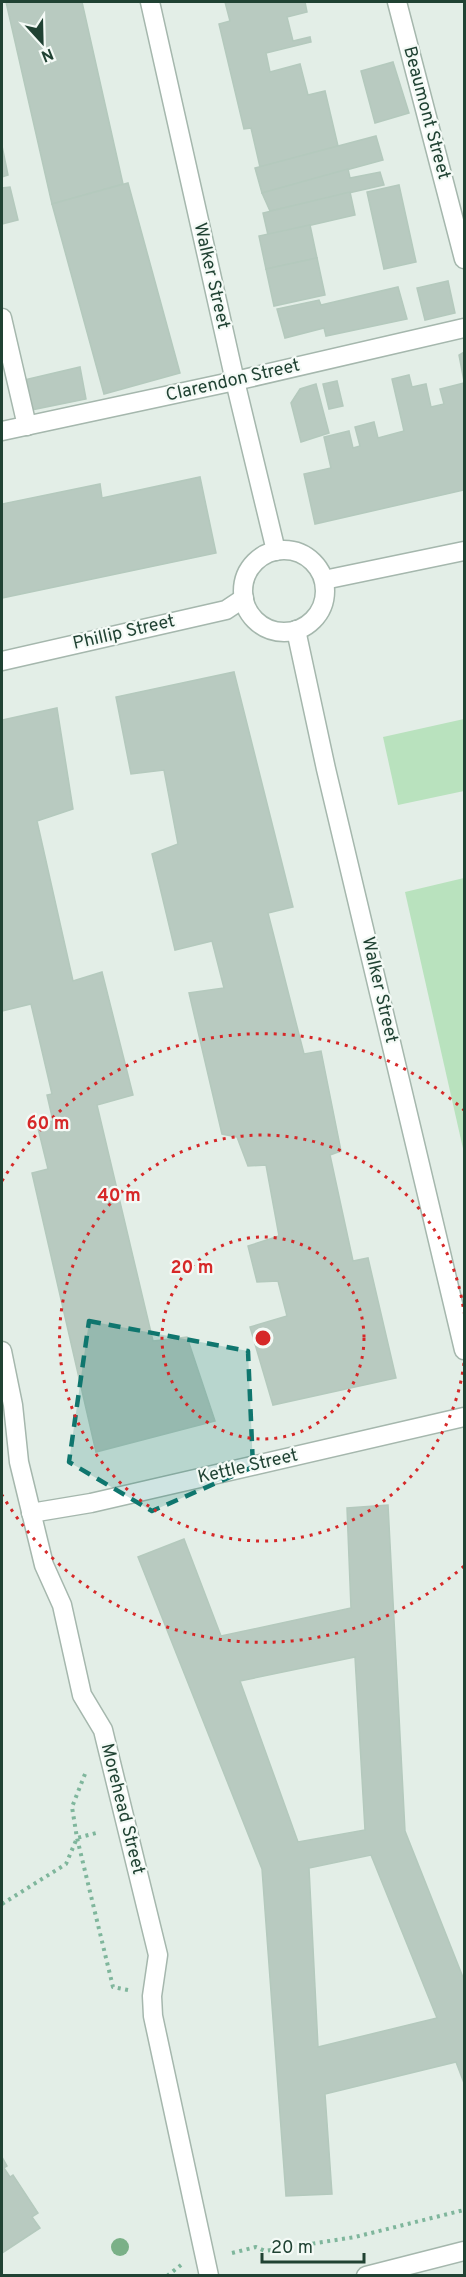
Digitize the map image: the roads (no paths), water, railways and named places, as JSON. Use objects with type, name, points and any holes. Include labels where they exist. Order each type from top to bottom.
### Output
[{"type":"street","name":"Walker Street","points":[[150,2],[235,381],[276,551]]},
{"type":"street","name":"Beaumont Street","points":[[397,2],[465,259]]},
{"type":"street","points":[[2,318],[27,426]]},
{"type":"street","name":"Clarendon Street","points":[[2,431],[465,328]]},
{"type":"street","points":[[288,550],[311,559],[324,580],[325,593],[317,615],[308,624],[296,630],[283,632],[258,622],[249,611],[244,598],[247,574],[254,563],[276,551],[288,550]]},
{"type":"street","points":[[324,580],[465,551]]},
{"type":"street","name":"Phillip Street","points":[[2,661],[226,610],[244,598]]},
{"type":"street","name":"Walker Street","points":[[296,630],[326,769],[465,1350]]},
{"type":"street","name":"Morehead Street","points":[[2,1352],[13,1405],[19,1462],[44,1565],[62,1605],[82,1695],[103,1730],[158,1955],[152,1996],[153,2016],[208,2267]]},
{"type":"street","name":"Kettle Street","points":[[31,1513],[91,1503],[465,1418]]},
{"type":"street","points":[[366,2276],[465,2251]]}]
